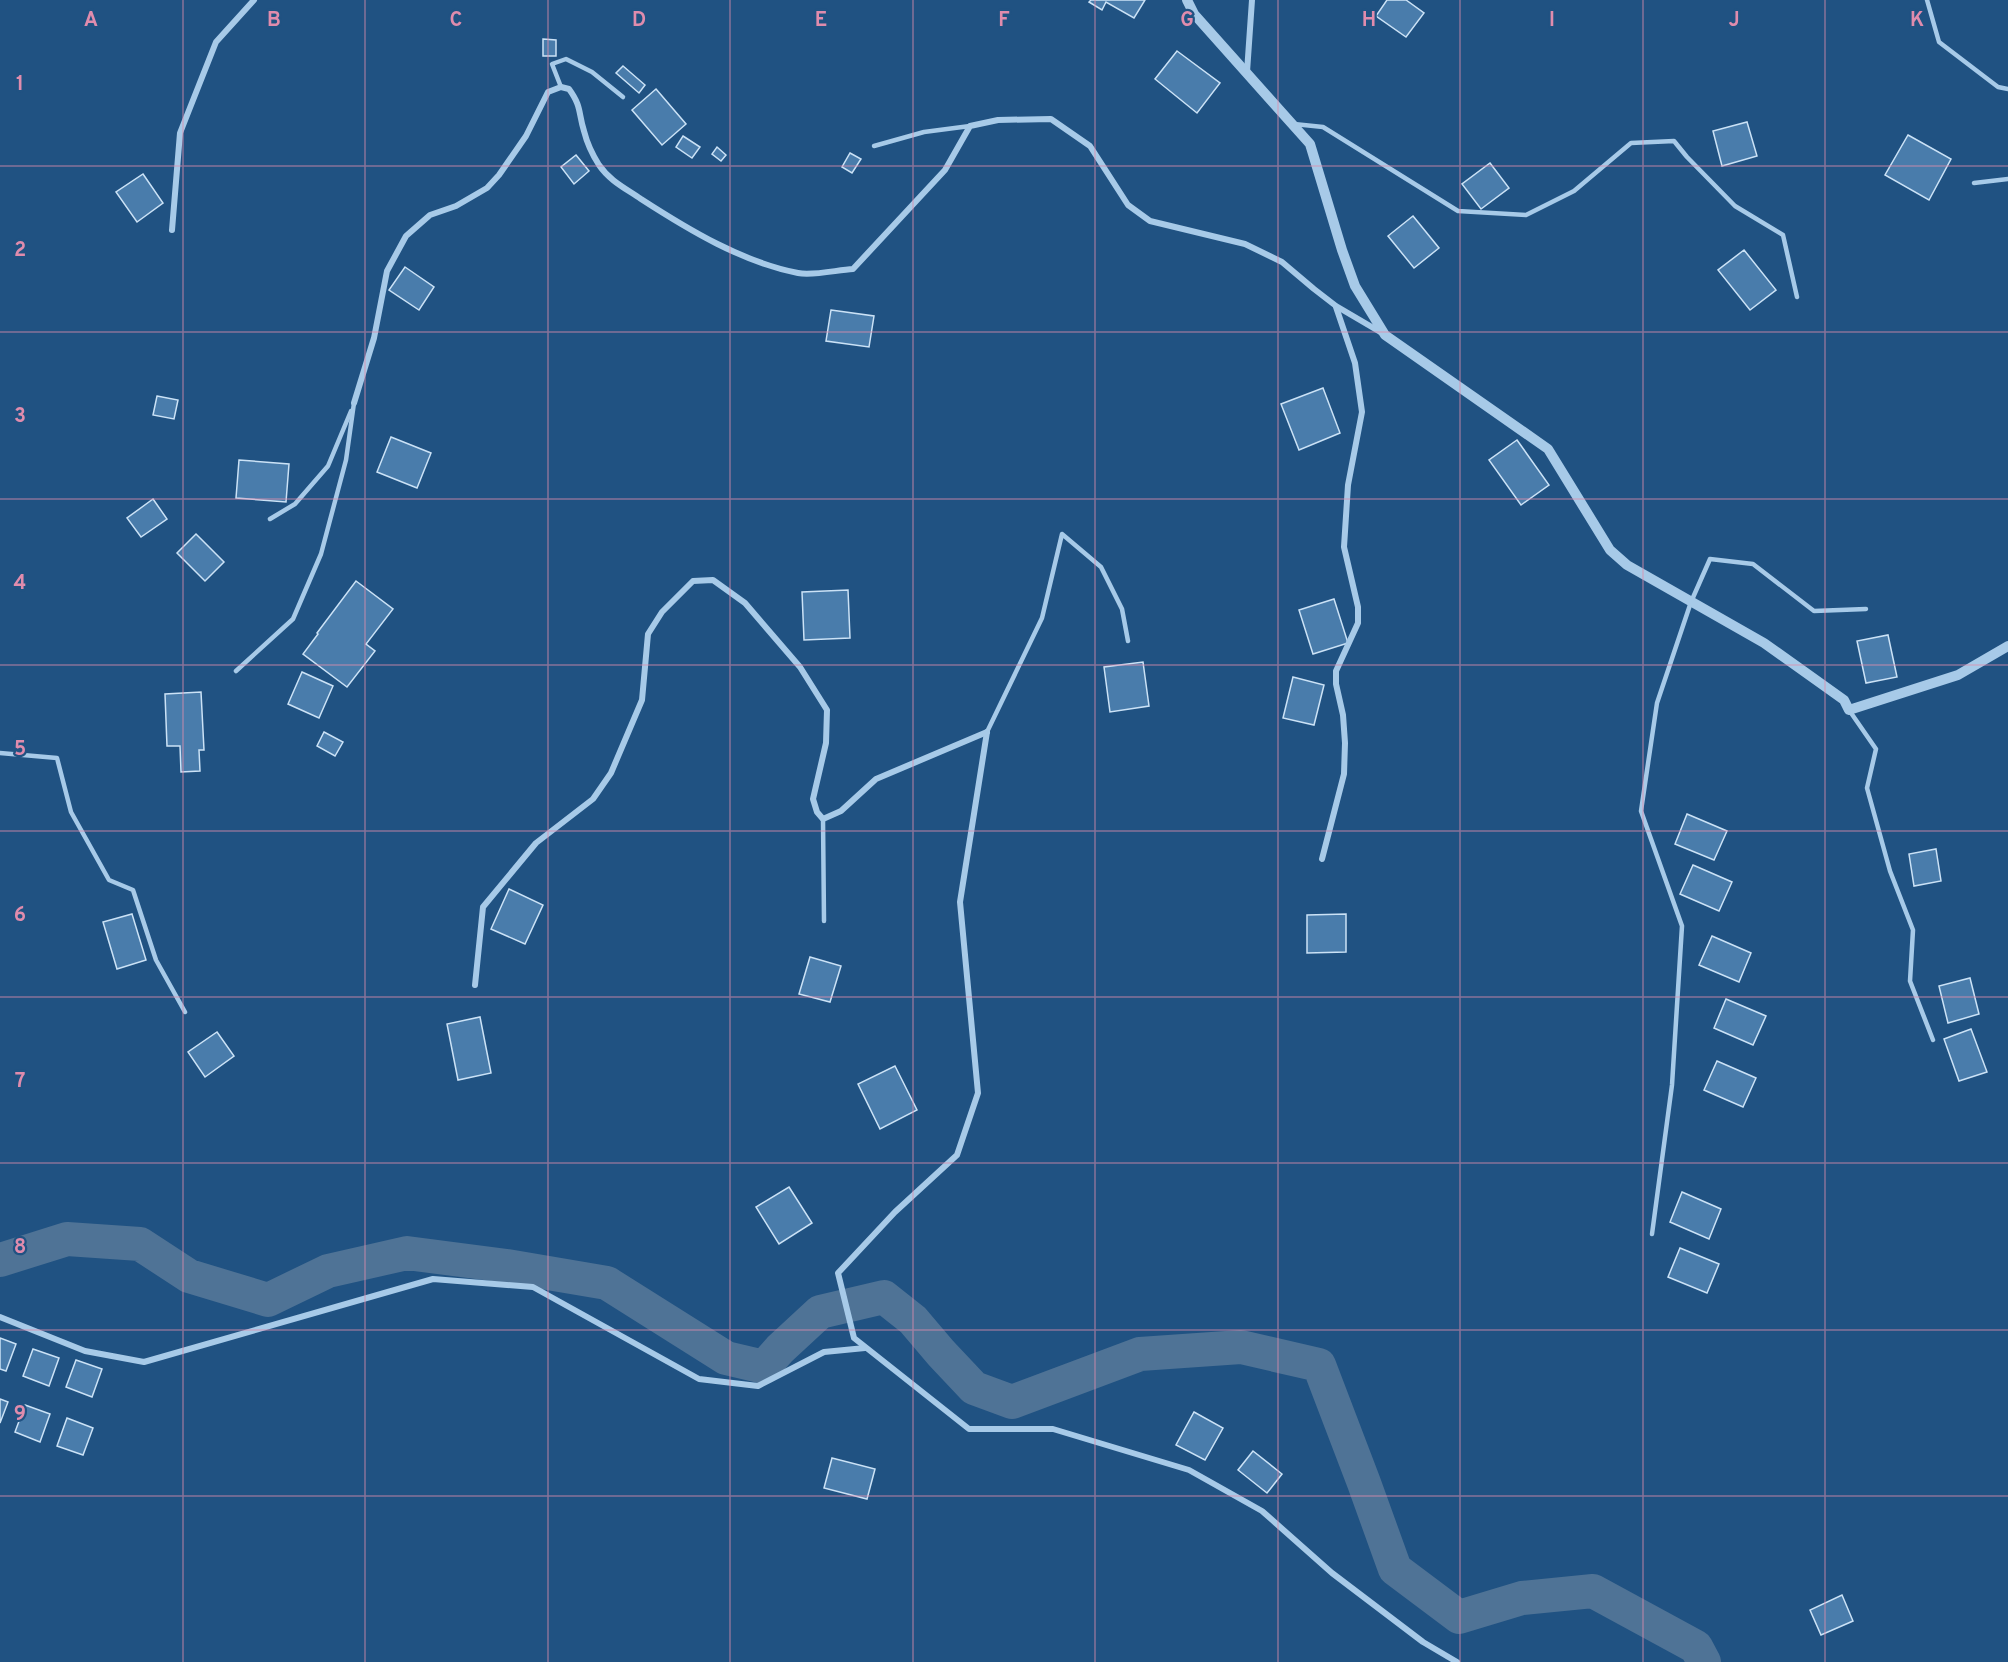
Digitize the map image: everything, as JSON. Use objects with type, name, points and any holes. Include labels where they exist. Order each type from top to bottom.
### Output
[{"type":"street","points":[[172,230],[180,133],[216,42],[254,0]]},
{"type":"street","points":[[1186,0],[1194,14],[1310,144],[1355,286],[1385,335]]},
{"type":"street","points":[[1247,73],[1252,0]]},
{"type":"street","points":[[354,403],[374,338],[387,272],[406,236],[430,215],[456,206],[487,188],[526,136],[549,92],[561,87],[568,89],[580,108],[590,149],[600,166],[622,188],[663,213],[756,262],[801,273],[853,269],[945,170],[970,126],[998,120],[1051,119],[1090,146],[1128,205],[1150,221],[1245,244],[1282,262],[1336,306],[1385,335],[1548,449],[1610,550],[1627,565],[1764,643],[1844,700],[1849,710],[1958,675],[2008,646]]},
{"type":"street","points":[[1322,859],[1344,774],[1343,715],[1336,684],[1336,671],[1358,623],[1358,607],[1344,547],[1348,485],[1362,412],[1355,363],[1336,306]]},
{"type":"street","points":[[475,985],[483,907],[536,843],[592,799],[610,773],[642,700],[648,634],[662,612],[693,581],[713,580],[745,603],[800,666],[827,710],[826,742],[813,799],[817,812],[823,819],[841,812],[876,779],[987,732]]},
{"type":"street","points":[[987,732],[960,902],[978,1093],[957,1155],[895,1212],[838,1273],[854,1338],[969,1429],[1053,1429],[1189,1470],[1263,1511],[1332,1573],[1423,1642],[1457,1662]]},
{"type":"street","points":[[0,1317],[85,1351],[144,1362],[433,1279],[533,1287],[699,1379],[758,1386],[824,1352],[866,1348]]},
{"type":"lane","points":[[1927,0],[1939,42],[1998,87],[2008,89]]},
{"type":"lane","points":[[561,87],[552,64],[566,59],[592,72],[623,97]]},
{"type":"lane","points":[[1292,124],[1323,127],[1458,211],[1526,215],[1574,191],[1631,143],[1674,141],[1687,158],[1735,206],[1783,235],[1797,297]]},
{"type":"lane","points":[[874,146],[924,132],[970,126]]},
{"type":"lane","points":[[1974,183],[2008,179]]},
{"type":"lane","points":[[270,519],[295,504],[328,466],[354,403]]},
{"type":"lane","points":[[236,671],[292,619],[321,554],[346,460],[354,403]]},
{"type":"lane","points":[[987,732],[1042,618],[1062,534],[1101,567],[1122,609],[1128,641]]},
{"type":"lane","points":[[1652,1234],[1672,1085],[1683,926],[1641,811],[1657,703],[1691,602],[1710,559],[1753,564],[1814,611],[1866,609]]},
{"type":"lane","points":[[1849,710],[1876,749],[1867,788],[1890,872],[1912,930],[1910,981],[1933,1040]]},
{"type":"lane","points":[[0,753],[57,758],[71,812],[109,880],[133,890],[156,960],[185,1012]]},
{"type":"lane","points":[[823,819],[824,921]]},
{"type":"building","points":[[1091,0],[1145,0],[1134,18],[1106,2],[1102,10],[1089,2]]},
{"type":"building","points":[[1387,0],[1406,0],[1424,13],[1406,37],[1376,16]]},
{"type":"building","points":[[543,39],[556,40],[556,56],[543,56]]},
{"type":"building","points":[[1177,51],[1220,83],[1197,113],[1155,79]]},
{"type":"building","points":[[623,66],[645,85],[639,93],[616,73]]},
{"type":"building","points":[[656,89],[686,124],[662,145],[632,110]]},
{"type":"building","points":[[1747,122],[1757,156],[1722,166],[1713,131]]},
{"type":"building","points":[[1908,135],[1951,159],[1929,200],[1885,175]]},
{"type":"building","points":[[683,136],[700,147],[692,158],[676,147]]},
{"type":"building","points":[[717,147],[726,155],[721,161],[712,154]]},
{"type":"building","points":[[850,153],[861,159],[852,173],[842,167]]},
{"type":"building","points":[[576,155],[589,171],[574,184],[561,167]]},
{"type":"building","points":[[1490,163],[1509,188],[1481,209],[1462,184]]},
{"type":"building","points":[[143,174],[163,203],[137,222],[116,192]]},
{"type":"building","points":[[1413,216],[1439,248],[1414,268],[1388,236]]},
{"type":"building","points":[[1744,250],[1776,290],[1750,310],[1718,270]]},
{"type":"building","points":[[405,267],[434,287],[419,310],[389,290]]},
{"type":"building","points":[[831,310],[874,316],[869,347],[826,341]]},
{"type":"building","points":[[1323,388],[1340,433],[1299,450],[1281,404]]},
{"type":"building","points":[[157,396],[178,400],[174,419],[153,415]]},
{"type":"building","points":[[391,437],[431,453],[417,488],[377,472]]},
{"type":"building","points":[[1517,440],[1549,485],[1521,505],[1489,460]]},
{"type":"building","points":[[239,460],[289,464],[286,502],[236,498]]},
{"type":"building","points":[[153,499],[167,519],[141,537],[127,518]]},
{"type":"building","points":[[196,534],[224,562],[205,581],[177,553]]},
{"type":"building","points":[[356,581],[393,609],[366,644],[375,651],[347,687],[303,654]]},
{"type":"building","points":[[848,590],[850,638],[804,640],[802,592]]},
{"type":"building","points":[[1334,599],[1348,643],[1313,654],[1299,610]]},
{"type":"building","points":[[1888,635],[1897,677],[1866,683],[1857,641]]},
{"type":"building","points":[[1143,662],[1149,706],[1110,712],[1104,667]]},
{"type":"building","points":[[302,672],[333,686],[319,718],[288,704]]},
{"type":"building","points":[[1293,677],[1324,685],[1314,725],[1283,718]]},
{"type":"building","points":[[201,692],[204,750],[199,750],[200,771],[181,772],[180,746],[167,746],[165,694]]},
{"type":"building","points":[[324,732],[343,742],[335,756],[317,746]]},
{"type":"building","points":[[1687,814],[1727,831],[1714,860],[1675,844]]},
{"type":"building","points":[[1936,849],[1941,881],[1914,886],[1909,854]]},
{"type":"building","points":[[1693,865],[1732,882],[1719,911],[1680,894]]},
{"type":"building","points":[[509,889],[543,905],[525,944],[491,929]]},
{"type":"building","points":[[132,914],[146,960],[117,969],[103,922]]},
{"type":"building","points":[[1346,914],[1346,952],[1307,953],[1307,915]]},
{"type":"building","points":[[1712,936],[1751,953],[1739,982],[1699,965]]},
{"type":"building","points":[[810,957],[841,966],[830,1002],[799,994]]},
{"type":"building","points":[[1970,978],[1979,1014],[1948,1023],[1939,986]]},
{"type":"building","points":[[1726,999],[1766,1016],[1753,1045],[1714,1028]]},
{"type":"building","points":[[480,1017],[491,1073],[458,1080],[447,1024]]},
{"type":"building","points":[[1971,1029],[1987,1072],[1959,1081],[1944,1039]]},
{"type":"building","points":[[217,1032],[234,1056],[205,1077],[188,1052]]},
{"type":"building","points":[[1717,1061],[1756,1078],[1743,1107],[1704,1090]]},
{"type":"building","points":[[895,1066],[917,1110],[880,1129],[858,1084]]},
{"type":"building","points":[[789,1187],[812,1223],[779,1244],[756,1207]]},
{"type":"building","points":[[1682,1192],[1721,1209],[1709,1239],[1670,1222]]},
{"type":"building","points":[[1680,1248],[1719,1264],[1707,1293],[1668,1277]]},
{"type":"building","points":[[0,1338],[16,1344],[6,1371],[0,1369]]},
{"type":"building","points":[[33,1349],[59,1358],[49,1386],[23,1376]]},
{"type":"building","points":[[76,1360],[102,1369],[92,1397],[66,1387]]},
{"type":"building","points":[[0,1399],[8,1402],[0,1423]]},
{"type":"building","points":[[25,1405],[50,1414],[40,1442],[15,1432]]},
{"type":"building","points":[[1194,1412],[1223,1428],[1205,1460],[1176,1445]]},
{"type":"building","points":[[67,1418],[93,1428],[83,1455],[57,1446]]},
{"type":"building","points":[[1253,1451],[1282,1474],[1267,1493],[1238,1470]]},
{"type":"building","points":[[832,1458],[875,1469],[867,1499],[824,1488]]},
{"type":"building","points":[[1842,1595],[1853,1621],[1821,1635],[1810,1610]]},
{"type":"waterway","points":[[0,1260],[67,1239],[140,1244],[189,1276],[268,1300],[328,1271],[407,1253],[507,1266],[607,1283],[726,1358],[764,1367],[820,1312],[884,1297],[913,1320],[974,1388],[1012,1402],[1140,1354],[1241,1347],[1319,1365],[1395,1569],[1459,1617],[1522,1598],[1593,1591],[1696,1647],[1704,1662]]}]
